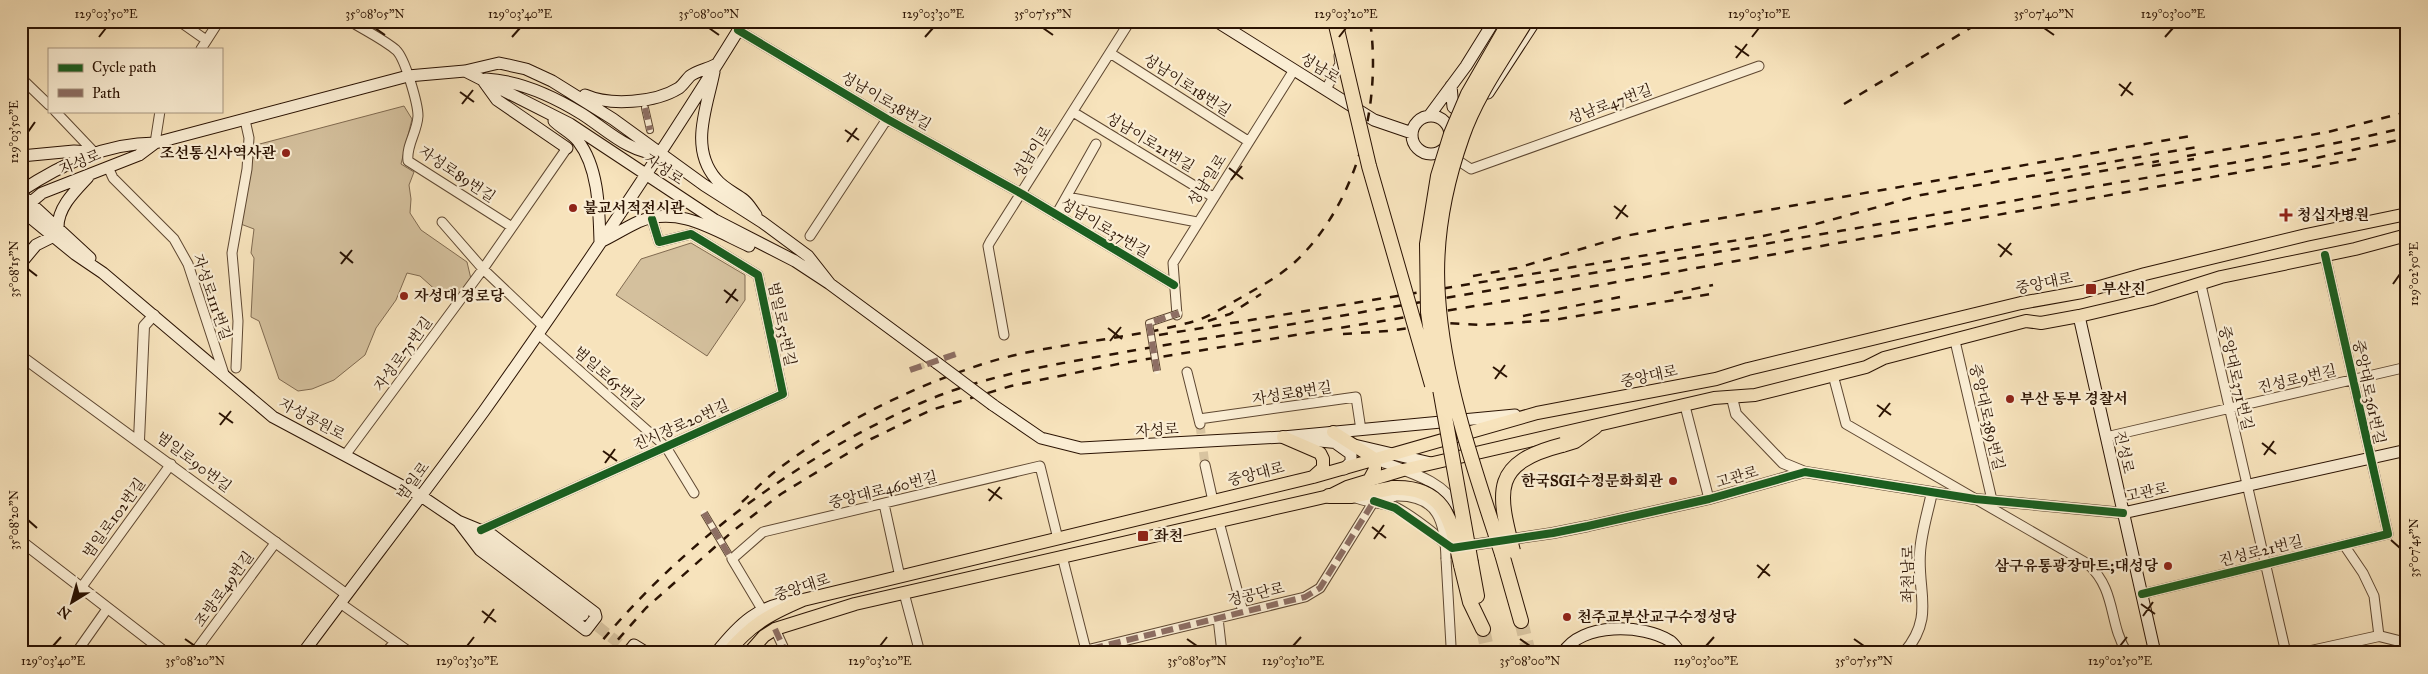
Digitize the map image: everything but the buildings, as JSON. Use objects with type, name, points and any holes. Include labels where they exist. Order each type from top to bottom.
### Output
[{"type":"highway","points":[[1334,21],[1368,166],[1422,356],[1447,429]]},
{"type":"highway","points":[[1340,21],[1343,56]]},
{"type":"highway","points":[[1466,564],[1428,312],[1426,254],[1431,209],[1441,168],[1459,114],[1510,21]]},
{"type":"highway","points":[[1508,553],[1474,468],[1456,405],[1442,335],[1438,296],[1439,235],[1444,202],[1462,136],[1480,97],[1526,21]]},
{"type":"highway","points":[[1520,615],[1508,553],[1501,501],[1506,480],[1523,459],[1536,452],[1575,441],[1594,427]]},
{"type":"highway","points":[[1329,496],[1394,492],[1411,488],[1426,494],[1445,510],[1466,564],[1483,629]]},
{"type":"main road","name":"성남로","points":[[1216,21],[1374,120],[1412,133]]},
{"type":"main road","points":[[1429,116],[1441,119],[1449,128],[1449,140],[1442,150],[1436,153],[1424,153],[1415,145],[1412,133],[1418,122],[1429,116],[1494,21]]},
{"type":"main road","points":[[1450,134],[1469,117],[1499,78],[1535,21]]},
{"type":"main road","name":"범일로","points":[[303,653],[421,496],[541,330],[646,176],[741,26]]},
{"type":"main road","name":"자성로","points":[[23,205],[37,180],[94,152],[131,143],[155,143],[408,76],[465,71],[499,64],[526,69],[552,80],[572,93],[704,186],[762,222],[808,256],[830,284]]},
{"type":"main road","points":[[572,93],[582,93],[597,100],[613,103],[643,99],[669,93],[681,87],[691,75],[715,65]]},
{"type":"main road","points":[[715,65],[702,123],[703,151],[707,166],[717,181],[746,202],[762,222]]},
{"type":"main road","name":"자성로","points":[[465,71],[570,124],[715,220],[795,261],[830,284],[993,405],[1041,438],[1081,448],[1283,437],[1333,437],[1361,430],[1536,413]]},
{"type":"main road","name":"자성로","points":[[481,78],[506,80],[540,92],[580,113],[633,149],[648,154],[660,154]]},
{"type":"main road","points":[[481,78],[498,100],[567,148]]},
{"type":"main road","points":[[1450,86],[1453,107],[1462,115],[1469,117]]},
{"type":"main road","points":[[539,107],[577,140],[588,157],[596,188],[600,242],[623,232],[638,222],[683,217],[761,251],[795,261]]},
{"type":"main road","name":"자성로","points":[[23,205],[42,193],[139,154],[155,143]]},
{"type":"main road","points":[[21,156],[46,156],[74,151],[94,152]]},
{"type":"main road","points":[[21,263],[36,245],[56,232],[58,217],[62,210],[91,174]]},
{"type":"main road","name":"자성공원로","points":[[23,205],[273,417],[346,454],[421,496],[458,521]]},
{"type":"main road","name":"중앙대로","points":[[727,653],[764,613],[803,600],[1313,477],[1536,413],[1716,379],[1748,369],[2015,305],[2082,292],[2144,274],[2306,235],[2407,214]]},
{"type":"main road","name":"중앙대로","points":[[749,653],[764,636],[775,629],[822,613],[1147,536],[1219,522],[1329,496],[1370,480],[1432,463],[1686,406],[1714,398],[1754,395],[1866,366],[1884,358],[2026,321],[2041,323],[2080,316],[2201,285],[2221,277],[2407,235]]},
{"type":"main road","name":"진성로","points":[[2080,316],[2156,653]]},
{"type":"main road","points":[[1283,437],[1320,453],[1324,459],[1323,468],[1313,477]]},
{"type":"main road","points":[[1333,437],[1350,444],[1375,459],[1375,469],[1370,480]]},
{"type":"main road","points":[[1333,437],[1351,454],[1351,462],[1344,469]]},
{"type":"main road","points":[[1350,444],[1432,463]]},
{"type":"main road","name":"고관로","points":[[2123,513],[2407,450]]},
{"type":"main road","points":[[1147,536],[1162,529],[1201,518],[1200,513],[1176,510]]},
{"type":"main road","points":[[458,521],[492,535],[594,612],[596,617],[586,630],[480,550],[458,521]]},
{"type":"main road","points":[[458,521],[583,615]]},
{"type":"main road","points":[[706,653],[739,628],[764,613]]},
{"type":"main road","points":[[716,653],[739,628]]},
{"type":"main road","points":[[1563,653],[1582,634],[1603,628],[1645,632],[1670,641],[1681,653]]},
{"type":"main road","points":[[628,653],[634,645],[647,653]]},
{"type":"street","points":[[179,21],[206,40]]},
{"type":"street","points":[[202,48],[219,21]]},
{"type":"street","name":"자성로89번길","points":[[350,21],[397,51],[408,76],[417,106],[416,128],[407,151],[408,161],[512,227]]},
{"type":"street","name":"성남이로","points":[[1004,335],[988,246],[1130,21]]},
{"type":"street","points":[[1326,89],[1340,64],[1334,21]]},
{"type":"street","points":[[1340,21],[1352,82],[1342,100]]},
{"type":"street","name":"성남이로38번길","points":[[741,26],[887,119],[1022,194]]},
{"type":"street","name":"성남이로18번길","points":[[1110,52],[1248,142]]},
{"type":"street","name":"성남로47번길","points":[[1442,150],[1471,169],[1759,66]]},
{"type":"street","name":"성남일로","points":[[1178,314],[1173,263],[1294,70]]},
{"type":"street","points":[[21,78],[48,104]]},
{"type":"street","points":[[645,108],[650,130]]},
{"type":"street","points":[[56,112],[94,152]]},
{"type":"street","points":[[155,143],[160,112]]},
{"type":"street","name":"성남이로21번길","points":[[1073,112],[1213,197]]},
{"type":"street","points":[[810,236],[887,119]]},
{"type":"street","points":[[236,368],[238,321],[232,253],[247,169],[249,138],[245,120]]},
{"type":"street","name":"성남이로37번길","points":[[1056,215],[1096,144]]},
{"type":"street","name":"자성로75번길","points":[[346,454],[483,269],[567,148]]},
{"type":"street","name":"자성로111번길","points":[[108,167],[113,178],[174,239],[188,264],[224,374]]},
{"type":"street","name":"성남이로37번길","points":[[1022,194],[1174,285]]},
{"type":"street","points":[[1067,197],[1197,222]]},
{"type":"street","name":"범일로53번길","points":[[652,219],[659,242],[691,234],[758,275],[783,394]]},
{"type":"street","points":[[442,222],[483,269],[541,330]]},
{"type":"street","name":"중앙대로361번길","points":[[2325,255],[2369,458],[2388,534]]},
{"type":"street","name":"중앙대로371번길","points":[[2201,285],[2228,409],[2286,653]]},
{"type":"street","points":[[1157,371],[1149,323],[1178,314]]},
{"type":"street","points":[[139,440],[144,326],[154,315]]},
{"type":"street","name":"범일로65번길","points":[[541,330],[666,447],[694,494]]},
{"type":"street","name":"중앙대로389번길","points":[[1955,341],[1992,500]]},
{"type":"street","name":"범일로90번길","points":[[21,356],[139,440],[276,542],[343,598]]},
{"type":"street","name":"진성로9번길","points":[[2106,438],[2407,367]]},
{"type":"street","name":"자성로8번길","points":[[1187,372],[1199,422],[1356,397],[1361,430]]},
{"type":"street","points":[[1833,374],[1846,424],[2088,564],[2100,575],[2106,589],[2121,642],[2127,653]]},
{"type":"street","name":"진시장로20번길","points":[[481,530],[783,394]]},
{"type":"street","points":[[1732,398],[1736,414],[1784,463],[1805,472]]},
{"type":"street","points":[[1686,406],[1709,499]]},
{"type":"street","points":[[1375,459],[1434,483],[1453,499],[1477,545]]},
{"type":"street","name":"범일로102번길","points":[[81,588],[171,464]]},
{"type":"street","points":[[1205,465],[1213,501]]},
{"type":"street","name":"중앙대로460번길","points":[[764,613],[732,559],[764,532],[1040,466],[1058,540]]},
{"type":"street","name":"고관로","points":[[1374,501],[1395,508],[1452,548],[1553,533],[1709,499],[1805,472],[1975,499],[2123,513]]},
{"type":"street","points":[[1352,496],[1362,500],[1374,501],[1394,492],[1423,501],[1438,514],[1445,531],[1451,646],[1453,653]]},
{"type":"street","name":"좌천남로","points":[[1904,653],[1911,644],[1924,614],[1920,553],[1932,492]]},
{"type":"street","name":"정공단로","points":[[1074,653],[1305,598],[1320,588],[1374,501]]},
{"type":"street","points":[[884,504],[900,577]]},
{"type":"street","points":[[704,513],[729,555]]},
{"type":"street","points":[[1219,522],[1242,612]]},
{"type":"street","name":"진성로21번길","points":[[2142,594],[2388,534]]},
{"type":"street","points":[[21,541],[166,653]]},
{"type":"street","name":"조방로49번길","points":[[194,653],[276,542]]},
{"type":"street","points":[[2344,545],[2363,573],[2374,596],[2378,636]]},
{"type":"street","points":[[1062,556],[1086,650]]},
{"type":"street","points":[[904,593],[920,653]]},
{"type":"street","points":[[343,598],[410,653]]},
{"type":"street","points":[[76,653],[107,609]]},
{"type":"street","points":[[1218,618],[1222,653]]},
{"type":"street","points":[[775,629],[786,653]]},
{"type":"street","points":[[2302,653],[2378,636],[2407,643]]},
{"type":"street","points":[[386,653],[395,642]]},
{"type":"shaded area","points":[[404,106],[412,119],[401,164],[414,172],[409,185],[410,213],[421,230],[467,262],[471,279],[456,299],[439,293],[420,276],[407,273],[396,300],[376,328],[365,355],[334,380],[312,389],[298,391],[279,379],[259,321],[251,317],[254,258],[251,253],[254,229],[238,223],[256,145]]},
{"type":"shaded area","points":[[691,243],[745,275],[745,300],[707,356],[616,295],[641,259]]},
{"type":"tunnel","points":[[910,370],[956,354]]},
{"type":"tunnel","points":[[1200,425],[1205,465]]},
{"type":"tunnel","points":[[585,616],[631,653]]},
{"type":"tunnel","points":[[1521,621],[1529,653]]},
{"type":"tunnel","points":[[1483,629],[1488,653]]},
{"type":"railway","points":[[742,502],[766,479],[803,451],[848,423],[921,387],[998,359],[1054,347],[1139,334],[1195,321],[1219,310],[1263,285],[1283,271],[1296,261],[1317,237],[1335,210],[1350,181],[1361,150],[1372,85],[1373,52],[1370,21]]},
{"type":"railway","points":[[1844,104],[1982,21]]},
{"type":"railway","points":[[2187,156],[2328,132],[2407,112]]},
{"type":"railway","points":[[592,653],[662,577],[701,541],[742,508],[785,478],[829,450],[875,425],[943,394],[989,379],[1037,368],[1139,350],[2226,164],[2317,147],[2407,127]]},
{"type":"railway","points":[[1473,276],[1517,268],[1625,236],[2196,135]]},
{"type":"railway","points":[[606,653],[646,608],[733,531],[781,494],[871,439],[931,410],[1011,386],[1123,363],[1549,294],[2303,161],[2407,138]]},
{"type":"railway","points":[[1159,335],[1763,236],[1809,226],[1921,195],[2197,147]]},
{"type":"railway","points":[[2312,167],[2361,158]]},
{"type":"railway","points":[[2152,166],[2194,159]]},
{"type":"railway","points":[[2046,181],[2159,161]]},
{"type":"railway","points":[[1674,293],[1713,285]]},
{"type":"railway","points":[[1343,334],[1388,331],[1447,323],[1481,325],[1553,320],[1717,293]]},
{"type":"railway","points":[[1208,321],[1230,314],[1261,294]]},
{"type":"railway","points":[[1523,316],[1620,297]]},
{"type":"marked path","points":[[645,108],[650,130]]},
{"type":"marked path","points":[[1157,371],[1149,323],[1179,313]]},
{"type":"marked path","points":[[910,370],[956,354]]},
{"type":"marked path","points":[[1074,653],[1305,597],[1320,588],[1374,501]]},
{"type":"marked path","points":[[704,513],[729,555]]},
{"type":"marked path","points":[[775,629],[786,653]]},
{"type":"cycle path","points":[[738,30],[887,119],[1022,194],[1174,285]]},
{"type":"cycle path","points":[[481,530],[783,394],[758,275],[691,234],[659,242],[652,219]]},
{"type":"cycle path","points":[[2142,594],[2388,534],[2325,255]]},
{"type":"cycle path","points":[[1374,501],[1395,508],[1452,548],[1588,526],[1709,499],[1805,472],[1975,499],[2123,513]]},
{"type":"place","name":"조선통신사역사관","points":[[286,153]]},
{"type":"place","name":"불교서적전시관","points":[[573,208]]},
{"type":"place","name":"청십자병원","points":[[2286,215]]},
{"type":"place","name":"부산진","points":[[2091,289]]},
{"type":"place","name":"자성대 경로당","points":[[404,296]]},
{"type":"place","name":"부산 동부 경찰서","points":[[2010,399]]},
{"type":"place","name":"한국SGI수정문화회관","points":[[1673,481]]},
{"type":"place","name":"좌천","points":[[1143,536]]},
{"type":"place","name":"삼구유통광장마트;대성당","points":[[2168,566]]},
{"type":"place","name":"천주교부산교구수정성당","points":[[1567,617]]}]
